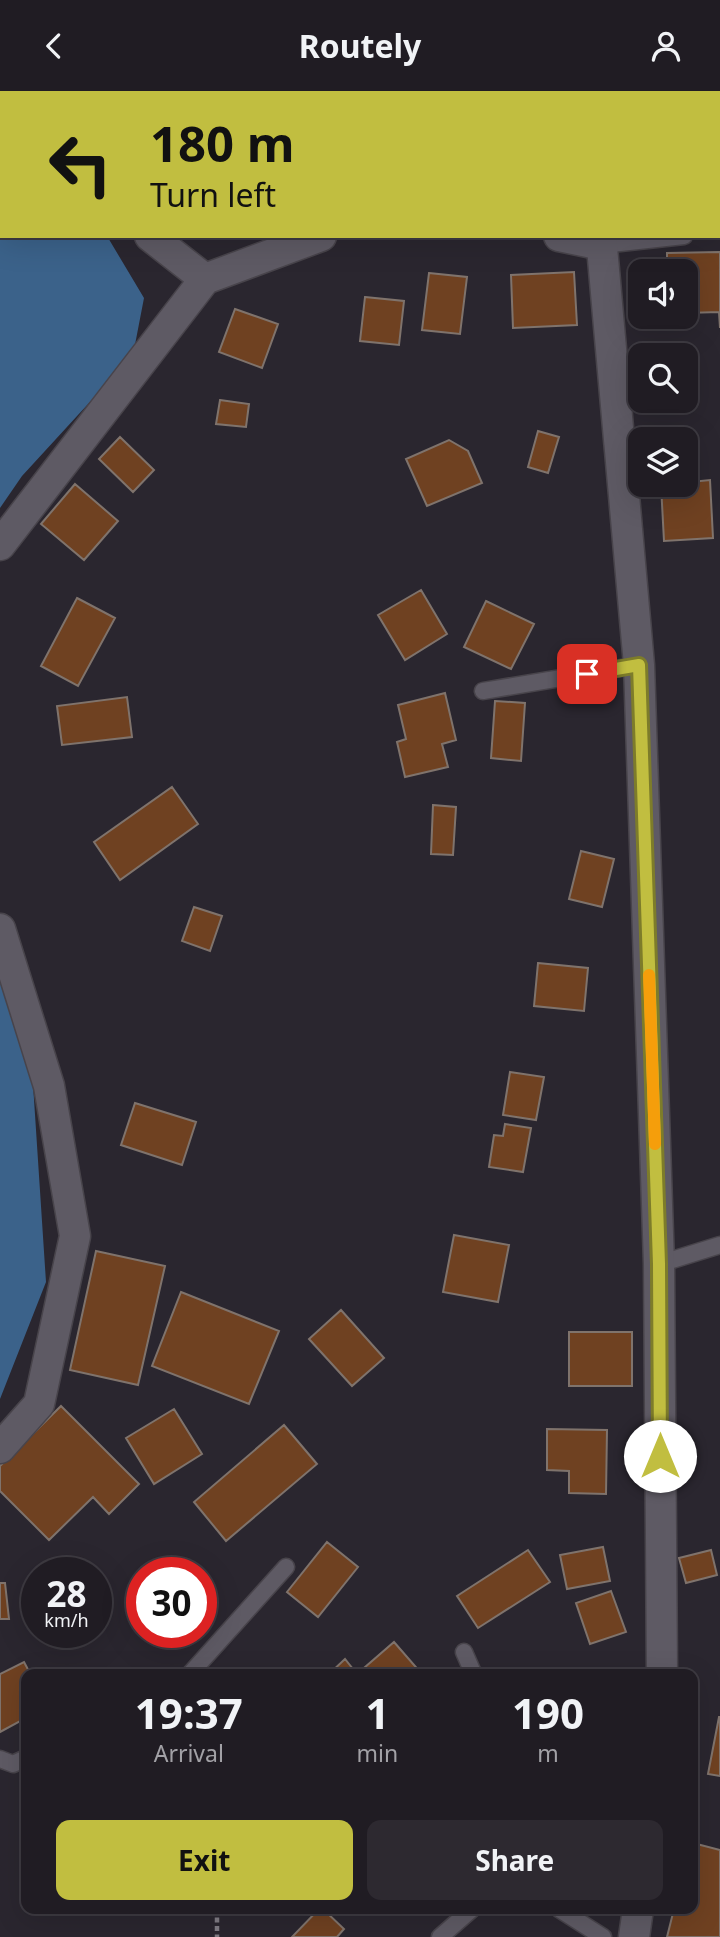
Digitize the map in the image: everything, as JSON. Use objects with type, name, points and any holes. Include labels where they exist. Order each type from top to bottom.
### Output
[{"type":"street","points":[[153,238],[205,279]]},
{"type":"street","points":[[0,545],[205,279],[316,238]]},
{"type":"street","points":[[576,238],[601,241],[639,665],[659,1264],[662,1669]]},
{"type":"street","points":[[0,929],[49,1086],[75,1236],[39,1404],[0,1448]]},
{"type":"street","points":[[634,1937],[637,1914]]},
{"type":"lane","points":[[601,241],[651,238]]},
{"type":"lane","points":[[483,691],[639,665]]},
{"type":"lane","points":[[659,1264],[720,1245]]},
{"type":"lane","points":[[195,1669],[286,1567]]},
{"type":"lane","points":[[464,1651],[472,1669]]},
{"type":"lane","points":[[0,1759],[13,1764],[21,1760]]},
{"type":"lane","points":[[440,1937],[466,1914]]},
{"type":"lane","points":[[567,1914],[603,1937]]},
{"type":"path","points":[[217,1914],[217,1937]]},
{"type":"water","points":[[0,238],[108,238],[144,298],[133,355],[22,476],[0,508]]},
{"type":"water","points":[[0,977],[32,1069],[46,1282],[0,1399]]},
{"type":"building","points":[[720,252],[720,328],[719,312],[698,313],[698,259],[667,259],[667,253]]},
{"type":"building","points":[[574,272],[577,325],[513,328],[511,275]]},
{"type":"building","points":[[429,273],[467,277],[460,334],[422,330]]},
{"type":"building","points":[[365,297],[404,301],[399,345],[360,341]]},
{"type":"building","points":[[235,309],[278,324],[262,368],[219,352]]},
{"type":"building","points":[[220,400],[249,404],[246,427],[216,424]]},
{"type":"building","points":[[538,431],[559,437],[548,473],[528,467]]},
{"type":"building","points":[[120,437],[154,470],[133,492],[99,459]]},
{"type":"building","points":[[449,440],[468,451],[482,483],[427,506],[406,459]]},
{"type":"building","points":[[710,480],[713,538],[664,541],[662,497],[698,497],[698,481]]},
{"type":"building","points":[[75,484],[118,521],[84,560],[41,524]]},
{"type":"building","points":[[421,590],[447,634],[405,660],[378,615]]},
{"type":"building","points":[[77,598],[115,618],[78,686],[41,666]]},
{"type":"building","points":[[486,601],[534,624],[511,669],[464,647]]},
{"type":"building","points":[[445,693],[456,740],[442,744],[448,767],[405,777],[397,742],[406,739],[398,705]]},
{"type":"building","points":[[127,697],[132,737],[62,745],[57,706]]},
{"type":"building","points":[[495,701],[525,703],[521,761],[491,758]]},
{"type":"building","points":[[172,787],[198,824],[120,880],[94,842]]},
{"type":"building","points":[[433,805],[456,807],[453,855],[431,854]]},
{"type":"building","points":[[581,851],[614,859],[602,907],[569,899]]},
{"type":"building","points":[[194,907],[222,916],[210,951],[182,941]]},
{"type":"building","points":[[538,963],[588,968],[584,1011],[534,1006]]},
{"type":"building","points":[[510,1072],[544,1077],[536,1120],[503,1115]]},
{"type":"building","points":[[135,1103],[196,1122],[182,1165],[121,1145]]},
{"type":"building","points":[[505,1124],[531,1128],[523,1172],[489,1167],[494,1135],[503,1136]]},
{"type":"building","points":[[454,1235],[509,1245],[498,1302],[443,1292]]},
{"type":"building","points":[[96,1251],[165,1266],[138,1385],[70,1370]]},
{"type":"building","points":[[181,1292],[279,1331],[249,1404],[152,1366]]},
{"type":"building","points":[[341,1310],[384,1358],[352,1386],[309,1339]]},
{"type":"building","points":[[569,1332],[632,1332],[632,1386],[569,1386]]},
{"type":"building","points":[[61,1406],[139,1484],[109,1514],[93,1497],[49,1540],[0,1491],[0,1466]]},
{"type":"building","points":[[174,1409],[202,1454],[154,1484],[126,1438]]},
{"type":"building","points":[[284,1425],[317,1464],[226,1541],[194,1502]]},
{"type":"building","points":[[547,1429],[607,1430],[606,1494],[569,1493],[569,1471],[547,1470]]},
{"type":"building","points":[[327,1542],[358,1567],[318,1617],[287,1592]]},
{"type":"building","points":[[603,1547],[610,1581],[567,1589],[560,1555]]},
{"type":"building","points":[[528,1550],[550,1582],[478,1628],[457,1596]]},
{"type":"building","points":[[711,1550],[717,1575],[686,1583],[679,1558]]},
{"type":"building","points":[[0,1583],[5,1583],[9,1619],[0,1619]]},
{"type":"building","points":[[611,1591],[626,1632],[590,1644],[576,1603]]},
{"type":"building","points":[[394,1642],[418,1669],[363,1669]]},
{"type":"building","points":[[345,1659],[353,1669],[334,1669]]},
{"type":"building","points":[[24,1662],[28,1669],[21,1669],[21,1721],[0,1732],[0,1674]]},
{"type":"building","points":[[720,1717],[720,1776],[708,1774]]},
{"type":"building","points":[[698,1844],[720,1850],[720,1937],[667,1937],[673,1914],[698,1914]]},
{"type":"building","points":[[314,1914],[328,1914],[344,1929],[337,1937],[292,1937]]},
{"type":"slow traffic","points":[[649,975],[655,1144]]},
{"type":"route","points":[[587,674],[639,665],[659,1264],[660,1456]]}]
